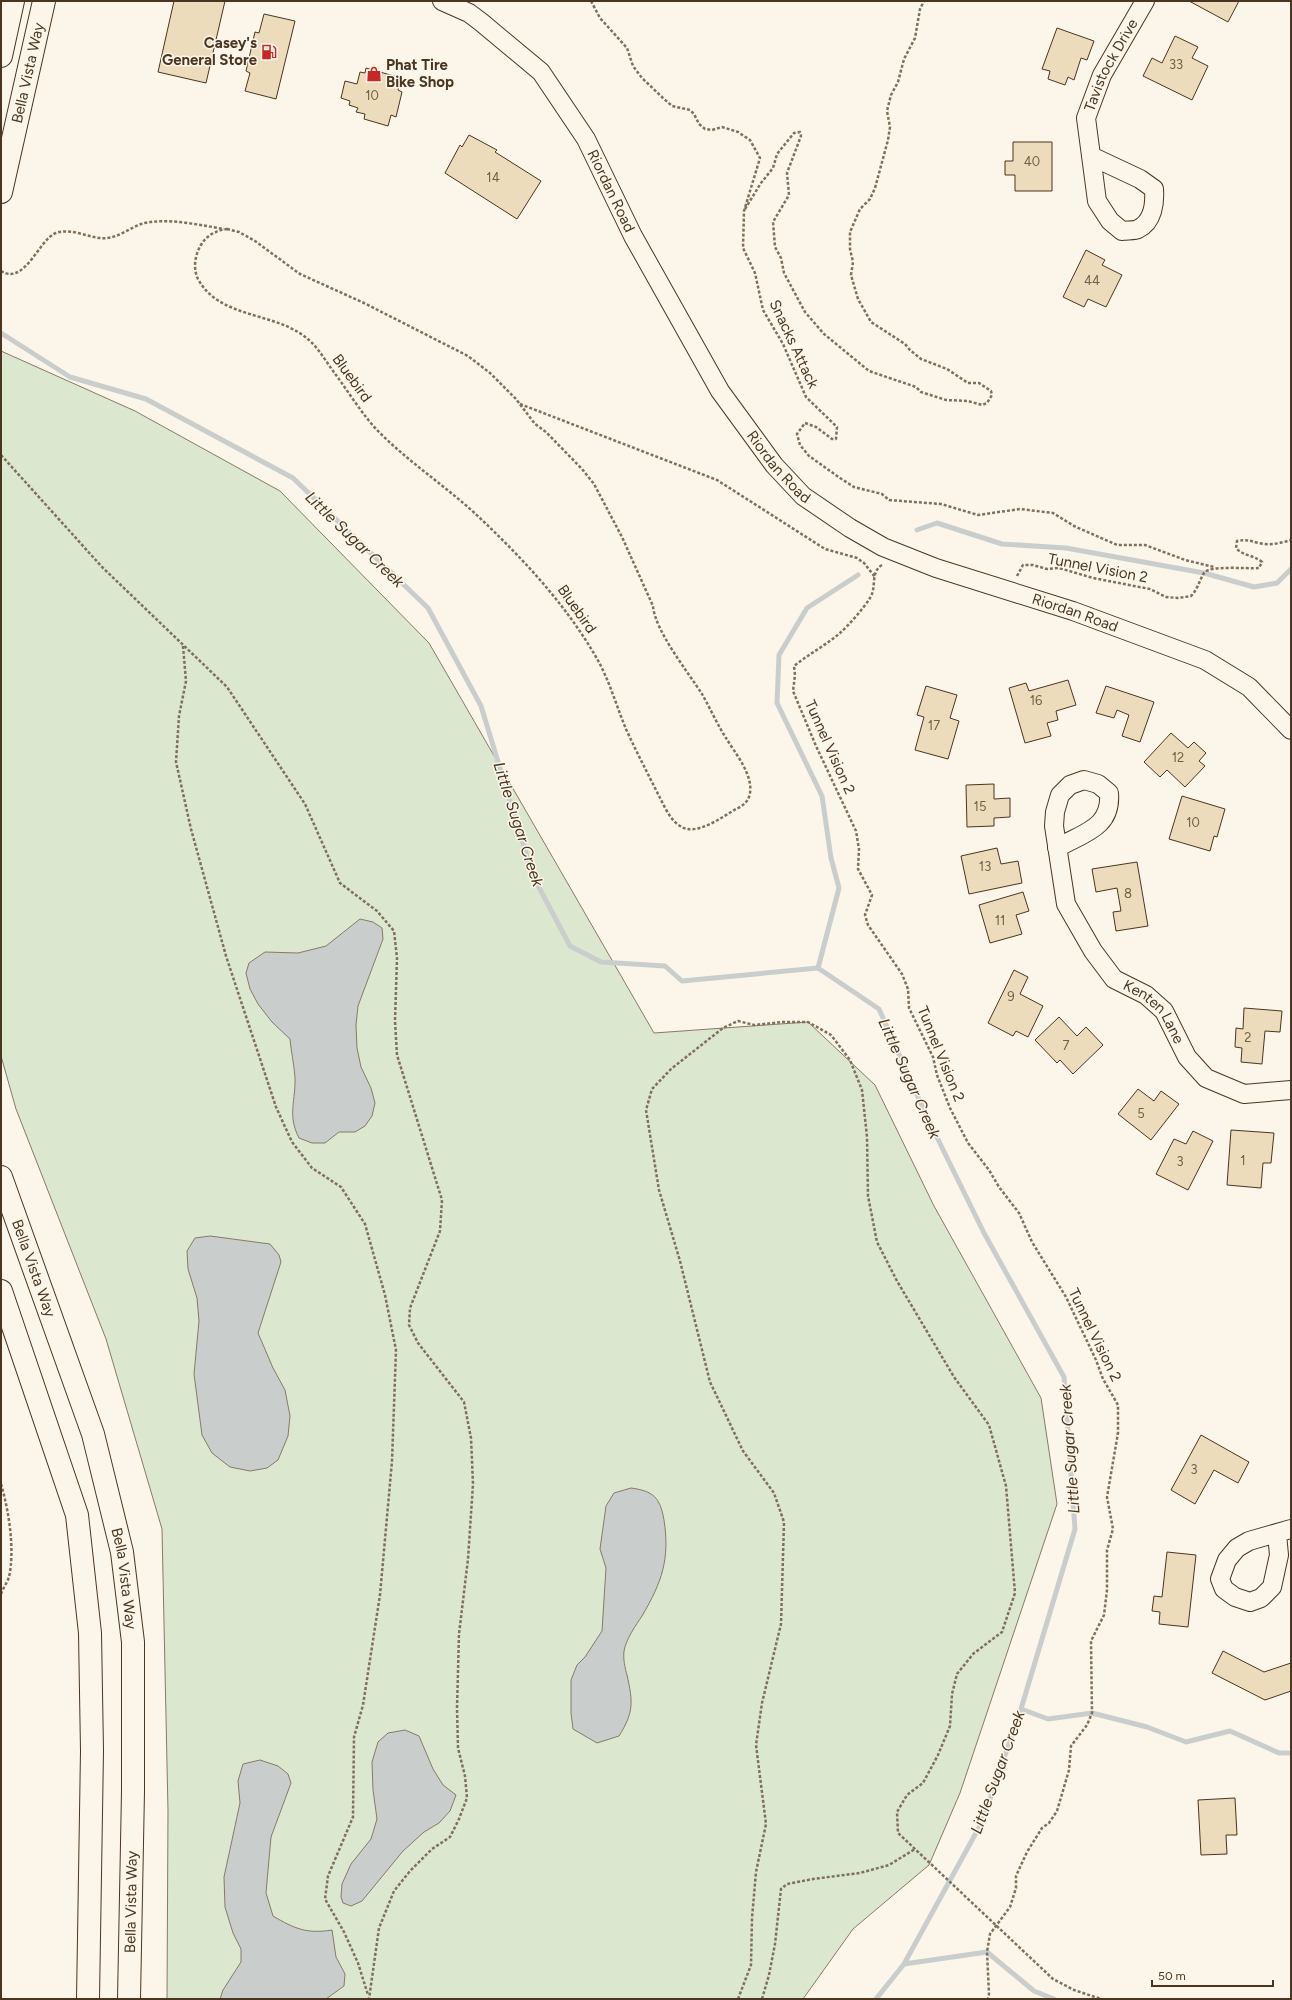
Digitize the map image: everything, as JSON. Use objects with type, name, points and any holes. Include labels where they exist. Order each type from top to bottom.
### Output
[{"type":"main road","name":"Bella Vista Way","points":[[1,56],[13,1]]},
{"type":"main road","name":"Bella Vista Way","points":[[1,192],[44,1]]},
{"type":"main road","name":"Bella Vista Way","points":[[1,1177],[94,1434],[122,1552],[133,1642],[133,1791],[129,1999]]},
{"type":"main road","points":[[1,1291],[77,1515],[90,1633],[92,1751],[88,1999]]},
{"type":"street","name":"Riordan Road","points":[[442,1],[472,7],[541,72],[586,139],[633,236],[720,391],[774,465],[803,496],[850,528],[883,547],[936,568],[1073,612],[1205,660],[1249,687],[1291,730]]},
{"type":"street","name":"Tavistock Drive","points":[[1091,156],[1086,118],[1102,75],[1145,1]]},
{"type":"street","name":"Kenten Lane","points":[[1057,848],[1066,904],[1093,952],[1114,979],[1146,996],[1164,1011],[1187,1057],[1206,1078],[1244,1094],[1291,1090]]},
{"type":"path","name":"Snacks Attack","points":[[591,1],[600,18],[627,48],[633,66],[642,78],[672,106],[690,110],[694,114],[699,124],[705,128],[712,130],[722,127],[738,132],[750,140],[760,158],[744,211],[743,248],[755,272],[763,310],[782,344],[806,397],[837,427],[836,439],[832,439],[816,427],[805,423],[802,425],[797,434],[800,445],[810,456],[854,488],[882,494],[889,500],[941,504],[978,515],[1020,509],[1053,513],[1074,526],[1117,545],[1145,545],[1185,560],[1217,568]]},
{"type":"path","points":[[744,211],[761,183],[773,168],[777,154],[794,132],[800,132],[801,136],[787,173],[789,195],[773,226],[775,247],[781,258],[784,273],[806,312],[828,338],[869,371],[916,387],[921,392],[946,400],[968,400],[982,404],[987,403],[992,395],[991,391],[985,386],[979,383],[968,382],[947,369],[928,363],[910,350],[905,344],[871,322],[858,299],[850,275],[853,262],[850,249],[850,232],[860,209],[870,199],[875,188],[888,140],[890,127],[887,111],[891,95],[898,82],[904,58],[915,38],[920,9],[924,1]]},
{"type":"path","points":[[1,272],[5,274],[15,274],[28,265],[54,233],[64,231],[107,238],[143,224],[162,222],[227,229]]},
{"type":"path","name":"Bluebird","points":[[227,229],[239,232],[255,241],[300,274],[364,303],[468,356],[490,373],[520,404],[535,424],[546,432],[594,484],[622,537],[653,606],[654,615],[667,639],[711,710],[749,778],[750,792],[748,800],[741,807],[704,826],[687,829],[676,823],[668,813],[636,750],[607,678],[596,656],[557,598],[510,546],[479,516],[429,477],[368,420],[325,359],[304,336],[270,320],[235,309],[218,301],[208,293],[197,278],[196,260],[202,243],[210,235],[227,229]]},
{"type":"path","points":[[520,404],[717,480],[825,549],[857,558],[864,563],[875,577]]},
{"type":"path","points":[[1,455],[102,567],[227,687],[305,804],[340,883],[377,911],[394,931],[397,958],[395,1022],[397,1055],[442,1200],[440,1231],[410,1308],[410,1326],[418,1343],[464,1402],[471,1438],[473,1484],[468,1559],[459,1634],[457,1708],[458,1748],[465,1776],[467,1798],[450,1837],[432,1849],[410,1871],[394,1891],[379,1928],[368,1998]]},
{"type":"path","points":[[1217,568],[1246,570],[1259,568],[1262,562],[1257,558],[1241,553],[1236,548],[1237,541],[1247,539],[1259,543],[1277,544],[1291,540]]},
{"type":"path","points":[[875,577],[877,568],[882,565],[889,565]]},
{"type":"path","name":"Tunnel Vision 2","points":[[1010,591],[1020,568],[1023,565],[1033,565],[1047,570],[1058,568],[1093,578],[1150,589],[1166,597],[1178,598],[1191,596],[1200,583],[1204,573],[1211,568],[1217,568]]},
{"type":"path","name":"Tunnel Vision 2","points":[[875,577],[871,598],[839,634],[794,666],[793,691],[818,752],[856,831],[859,849],[858,869],[872,895],[865,916],[902,974],[908,989],[909,1008],[934,1057],[938,1075],[950,1108],[968,1143],[1019,1213],[1032,1242],[1066,1297],[1096,1360],[1103,1379],[1118,1405],[1118,1433],[1107,1497],[1113,1529],[1107,1550],[1105,1608],[1104,1615],[1091,1641],[1092,1713],[1087,1725],[1071,1746],[1069,1770],[1057,1811],[1049,1823],[1042,1828],[1026,1852],[1016,1876],[1016,1888],[1010,1907],[990,1934],[987,1952],[990,1994],[988,1999]]},
{"type":"path","points":[[183,646],[186,681],[179,716],[176,762],[190,829],[226,956],[276,1107],[292,1142],[312,1168],[341,1187],[366,1224],[385,1295],[396,1350],[392,1461],[380,1595],[363,1705],[354,1737],[353,1817],[328,1876],[325,1899],[344,1932],[358,1963],[368,1998]]},
{"type":"path","points":[[738,1999],[751,1965],[752,1918],[756,1872],[766,1824],[756,1745],[762,1703],[781,1624],[784,1522],[774,1493],[743,1451],[710,1382],[680,1261],[659,1190],[646,1110],[652,1089],[671,1069],[723,1028],[738,1021],[754,1024],[808,1022],[832,1034],[850,1060],[862,1090],[867,1137],[868,1196],[877,1242],[897,1281],[954,1377],[989,1425],[1006,1486],[1015,1593],[1002,1632],[973,1654],[957,1674],[952,1694],[950,1726],[938,1755],[922,1783],[907,1795],[897,1812],[898,1833],[1053,1978],[1074,1990],[1101,1999]]},
{"type":"path","points":[[1,1484],[10,1525],[11,1564],[8,1578],[1,1594]]},
{"type":"path","points":[[762,1999],[769,1975],[775,1944],[781,1889],[787,1884],[860,1873],[890,1865],[915,1849]]},
{"type":"green space","points":[[1,351],[135,411],[280,491],[429,643],[654,1033],[808,1022],[875,1085],[934,1206],[1041,1398],[1057,1504],[960,1793],[929,1865],[853,1929],[803,1999],[167,1999],[168,1811],[162,1529],[106,1339],[16,1109],[1,1056]]},
{"type":"shaded area","points":[[360,919],[373,922],[382,928],[383,939],[358,1006],[356,1025],[357,1048],[361,1067],[371,1088],[375,1103],[372,1116],[365,1126],[355,1132],[339,1132],[325,1143],[312,1143],[299,1138],[293,1122],[295,1077],[290,1039],[272,1022],[258,1004],[250,989],[246,973],[249,963],[265,952],[298,953],[326,946]]},
{"type":"shaded area","points":[[210,1236],[270,1244],[279,1255],[281,1262],[258,1333],[273,1368],[285,1390],[290,1416],[288,1436],[278,1460],[267,1468],[250,1471],[230,1467],[212,1453],[202,1435],[194,1374],[199,1321],[197,1298],[188,1269],[187,1251],[195,1238]]},
{"type":"shaded area","points":[[631,1488],[650,1493],[658,1501],[664,1520],[666,1534],[665,1559],[663,1570],[655,1592],[625,1646],[624,1663],[631,1700],[630,1713],[619,1736],[597,1743],[573,1729],[571,1713],[571,1680],[577,1665],[585,1657],[602,1631],[606,1568],[600,1549],[606,1506],[614,1493]]},
{"type":"shaded area","points":[[405,1730],[419,1736],[433,1769],[443,1785],[456,1795],[450,1811],[439,1823],[424,1832],[403,1851],[362,1901],[351,1906],[343,1903],[341,1897],[342,1884],[351,1864],[371,1839],[377,1819],[373,1790],[372,1762],[378,1742],[388,1733]]},
{"type":"shaded area","points":[[260,1760],[278,1766],[288,1774],[291,1783],[271,1837],[266,1893],[273,1916],[295,1927],[308,1931],[332,1930],[336,1957],[345,1974],[344,1986],[326,1999],[220,1999],[223,1990],[241,1962],[241,1949],[233,1933],[225,1907],[224,1877],[240,1803],[238,1781],[243,1764]]},
{"type":"building","points":[[174,1],[225,1],[206,83],[158,72]]},
{"type":"building","points":[[1189,1],[1239,1],[1228,22]]},
{"type":"building","name":"Casey's General Store","points":[[264,14],[295,21],[276,99],[245,91],[250,73],[246,71],[255,32],[259,33]]},
{"type":"building","points":[[1057,28],[1094,41],[1087,60],[1081,58],[1074,80],[1068,77],[1065,85],[1048,79],[1050,71],[1042,69]]},
{"type":"building","points":[[1175,36],[1198,47],[1192,58],[1208,66],[1192,100],[1143,76],[1152,58],[1162,63]]},
{"type":"building","points":[[366,68],[401,78],[398,90],[402,92],[396,117],[391,115],[388,126],[364,119],[365,114],[356,112],[358,108],[349,105],[350,101],[341,98],[345,81],[357,84],[360,72],[365,73]]},
{"type":"building","points":[[469,135],[497,150],[495,152],[541,181],[517,219],[445,173],[460,145],[462,147]]},
{"type":"building","points":[[1013,142],[1052,142],[1052,191],[1015,191],[1015,175],[1005,175],[1005,161],[1013,161]]},
{"type":"building","points":[[1086,250],[1105,260],[1102,265],[1122,275],[1106,307],[1088,299],[1084,307],[1063,297]]},
{"type":"building","points":[[1068,680],[1076,705],[1056,711],[1058,720],[1047,723],[1051,736],[1025,743],[1009,688],[1026,683],[1029,691]]},
{"type":"building","points":[[926,686],[957,695],[950,718],[959,721],[948,759],[915,750],[924,717],[917,715]]},
{"type":"building","points":[[1106,686],[1154,702],[1140,742],[1122,736],[1129,715],[1117,710],[1114,718],[1096,713]]},
{"type":"building","points":[[1171,733],[1188,748],[1194,742],[1206,753],[1199,761],[1205,766],[1185,787],[1167,770],[1160,777],[1144,762]]},
{"type":"building","points":[[994,784],[994,799],[1010,798],[1010,817],[994,818],[994,826],[967,827],[966,785]]},
{"type":"building","points":[[1182,796],[1225,809],[1217,837],[1214,836],[1210,851],[1169,839]]},
{"type":"building","points":[[997,848],[1001,864],[1018,861],[1022,883],[969,894],[961,856]]},
{"type":"building","points":[[1137,862],[1148,926],[1116,931],[1113,912],[1121,911],[1117,888],[1096,892],[1092,869]]},
{"type":"building","points":[[1023,892],[1029,911],[1016,915],[1022,934],[990,943],[979,905]]},
{"type":"building","points":[[1014,970],[1028,977],[1020,994],[1043,1006],[1028,1037],[1016,1031],[1013,1036],[988,1023]]},
{"type":"building","points":[[1244,1008],[1282,1011],[1280,1032],[1265,1031],[1262,1064],[1241,1062],[1242,1048],[1235,1047],[1236,1028],[1243,1029]]},
{"type":"building","points":[[1059,1017],[1077,1036],[1086,1027],[1103,1045],[1073,1074],[1060,1060],[1057,1063],[1035,1040]]},
{"type":"building","points":[[1138,1089],[1154,1101],[1161,1091],[1179,1104],[1151,1140],[1118,1114]]},
{"type":"building","points":[[1231,1130],[1274,1133],[1271,1163],[1263,1163],[1261,1188],[1227,1185]]},
{"type":"building","points":[[1193,1131],[1213,1141],[1188,1190],[1156,1174],[1174,1139],[1186,1144]]},
{"type":"building","points":[[1201,1435],[1249,1462],[1238,1483],[1214,1470],[1195,1504],[1171,1490]]},
{"type":"building","points":[[1167,1552],[1196,1555],[1188,1627],[1159,1624],[1160,1612],[1152,1611],[1154,1596],[1162,1597]]},
{"type":"building","points":[[1223,1651],[1264,1672],[1291,1663],[1291,1691],[1265,1700],[1212,1673]]},
{"type":"building","points":[[1235,1798],[1237,1835],[1226,1835],[1227,1854],[1201,1855],[1198,1800]]},
{"type":"waterway","name":"Little Sugar Creek","points":[[1,333],[70,377],[146,399],[293,478],[428,608],[481,706],[533,876],[570,946],[601,962],[665,966],[682,981],[818,968],[879,1009],[926,1115],[984,1233],[1064,1377],[1075,1529],[1021,1709],[982,1822],[904,1964],[876,1999]]},
{"type":"waterway","points":[[917,530],[937,523],[1002,544],[1066,548],[1204,573],[1254,587],[1277,583],[1291,569]]},
{"type":"waterway","points":[[818,968],[839,888],[831,858],[822,796],[777,703],[779,655],[807,608],[858,575]]},
{"type":"waterway","points":[[1021,1709],[1048,1719],[1092,1713],[1147,1727],[1186,1742],[1230,1731],[1279,1753],[1291,1753]]},
{"type":"waterway","points":[[904,1964],[987,1952],[1034,1991],[1054,1999]]},
{"type":"place","name":"Casey's General Store","points":[[269,52]]},
{"type":"place","name":"Phat Tire Bike Shop","points":[[374,74]]}]
